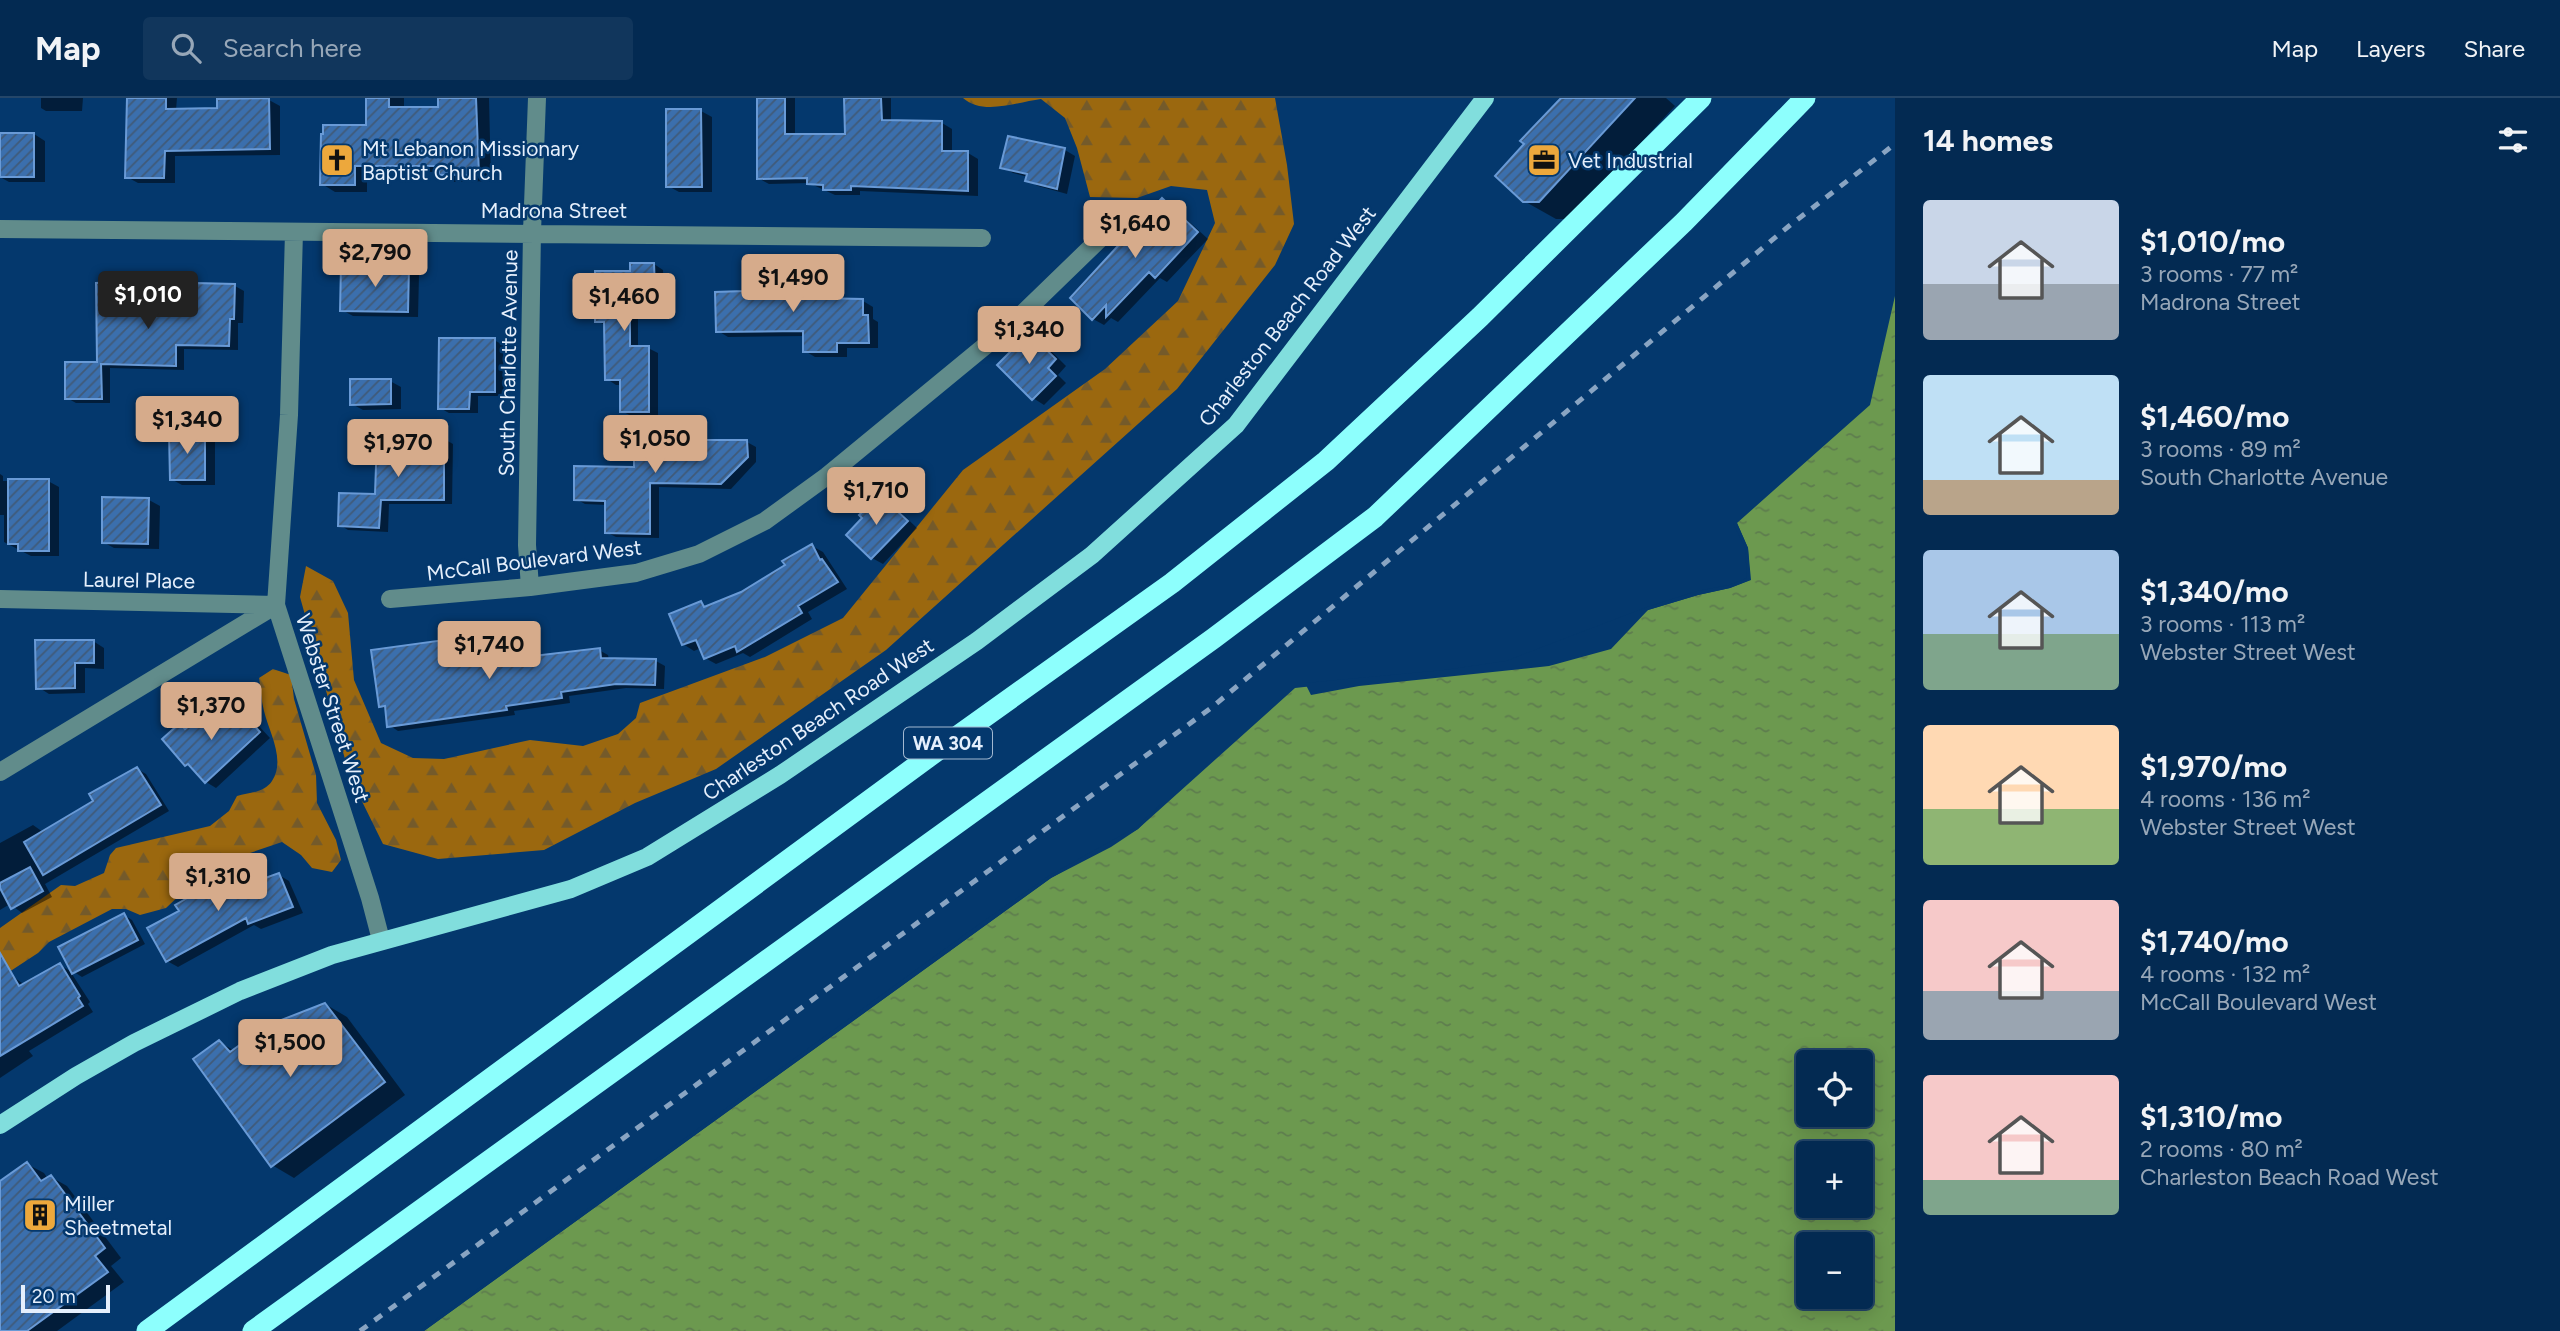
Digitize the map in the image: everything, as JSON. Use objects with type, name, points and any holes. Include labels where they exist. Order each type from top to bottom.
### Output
[{"type":"highway","name":"WA 304","points":[[147,1331],[934,753],[1182,575],[1326,461],[1489,308],[1701,98]]},
{"type":"highway","name":"WA 304","points":[[253,1331],[1214,638],[1375,517],[1684,222],[1805,98]]},
{"type":"main road","name":"Charleston Beach Road West","points":[[0,1125],[76,1076],[197,1010],[332,955],[571,889],[648,857],[780,775],[932,671],[1092,555],[1236,425],[1486,98]]},
{"type":"street","name":"South Charlotte Avenue","points":[[530,587],[527,545],[537,98]]},
{"type":"street","name":"McCall Boulevard West","points":[[390,600],[530,587],[636,573],[699,554],[765,521],[827,476],[1013,323],[1111,228]]},
{"type":"street","name":"Madrona Street","points":[[0,229],[982,238]]},
{"type":"street","name":"Webster Street West","points":[[293,232],[289,415],[276,606],[370,898],[381,940]]},
{"type":"street","name":"Laurel Place","points":[[0,599],[276,606]]},
{"type":"street","points":[[0,772],[276,606]]},
{"type":"green space","points":[[963,98],[1275,98],[1294,224],[1275,265],[1177,389],[886,650],[716,769],[635,803],[544,850],[438,859],[383,844],[350,777],[300,597],[306,566],[333,581],[348,613],[354,680],[381,743],[413,758],[444,759],[530,740],[583,746],[618,734],[636,718],[640,703],[765,657],[843,618],[963,470],[1105,369],[1178,301],[1215,223],[1207,190],[1171,186],[1137,198],[1090,197],[1077,148],[1065,118],[1041,99],[990,107],[971,103]]},
{"type":"green space","points":[[273,669],[291,675],[294,699],[316,775],[317,803],[336,840],[341,860],[332,872],[312,868],[301,855],[282,842],[247,854],[237,868],[199,888],[183,892],[166,908],[140,915],[126,909],[112,909],[49,942],[38,953],[9,972],[0,972],[0,928],[61,885],[75,886],[104,873],[110,855],[116,848],[210,826],[229,811],[237,796],[256,792],[269,785],[276,773],[277,755],[263,707],[259,678]]},
{"type":"water","points":[[1895,296],[1895,1331],[424,1331],[1051,878],[1138,829],[1295,688],[1507,665],[1648,610],[1730,588],[1750,580],[1748,548],[1737,523],[1870,405]]},
{"type":"pier","points":[[1733,523],[1737,523],[1748,548],[1751,580],[1648,610],[1611,649],[1549,666],[1359,686],[1311,695],[1305,683],[1444,670],[1506,661],[1647,607],[1697,591],[1729,585],[1747,578],[1745,548]]},
{"type":"pier","points":[[1162,803],[1138,829],[1111,847],[1051,878],[424,1331],[420,1331],[968,932],[1050,875],[1136,827]]},
{"type":"building","points":[[127,98],[166,98],[166,109],[217,108],[217,99],[269,98],[270,149],[165,151],[164,178],[125,178]]},
{"type":"building","points":[[366,98],[389,98],[389,107],[438,107],[438,98],[476,98],[479,175],[439,175],[438,166],[355,166],[355,185],[320,185],[323,125],[366,125]]},
{"type":"building","points":[[757,98],[785,98],[785,134],[845,134],[844,98],[881,98],[882,120],[942,121],[942,151],[968,151],[968,191],[851,186],[851,190],[823,190],[823,185],[807,184],[807,178],[757,179]]},
{"type":"building","name":"Vet Industrial","points":[[1561,98],[1635,98],[1539,202],[1523,202],[1495,176],[1524,144],[1520,141]]},
{"type":"building","points":[[666,109],[701,109],[702,187],[666,187]]},
{"type":"building","points":[[0,133],[34,133],[34,177],[0,177]]},
{"type":"building","points":[[1008,136],[1065,148],[1057,189],[1025,181],[1027,174],[1000,168]]},
{"type":"building","points":[[1162,198],[1198,232],[1155,278],[1149,272],[1106,317],[1106,305],[1092,320],[1070,298]]},
{"type":"building","points":[[630,263],[654,263],[655,290],[630,290],[630,346],[649,346],[649,412],[620,412],[620,380],[605,380],[604,322],[595,322],[595,271],[630,271]]},
{"type":"building","points":[[341,266],[409,267],[408,312],[340,311]]},
{"type":"building","points":[[150,282],[150,313],[195,313],[196,283],[235,284],[234,319],[230,319],[229,346],[176,345],[176,366],[101,364],[102,399],[65,399],[65,362],[97,362],[96,283]]},
{"type":"building","points":[[744,282],[818,282],[817,298],[863,299],[863,315],[868,315],[869,343],[837,343],[837,352],[803,352],[803,331],[716,332],[715,292],[744,291]]},
{"type":"building","points":[[1029,333],[1056,359],[1048,368],[1056,376],[1032,400],[997,365]]},
{"type":"building","points":[[439,338],[495,338],[495,392],[470,392],[469,409],[438,409]]},
{"type":"building","points":[[350,379],[391,379],[391,404],[350,405]]},
{"type":"building","points":[[634,428],[673,429],[673,440],[747,440],[748,457],[721,484],[650,483],[650,534],[605,533],[605,501],[574,500],[574,466],[634,467]]},
{"type":"building","points":[[169,432],[205,432],[205,480],[170,480]]},
{"type":"building","points":[[444,437],[444,500],[381,500],[379,528],[338,526],[339,493],[375,494],[377,438]]},
{"type":"building","points":[[8,479],[49,479],[49,551],[18,551],[18,544],[8,544]]},
{"type":"building","points":[[880,495],[908,521],[871,559],[846,535],[862,518],[859,515]]},
{"type":"building","points":[[102,497],[149,498],[148,544],[102,543]]},
{"type":"building","points":[[812,544],[820,560],[822,559],[838,582],[798,606],[802,613],[737,652],[735,646],[704,659],[696,640],[682,645],[669,614],[701,601],[704,607],[741,592],[785,565],[782,561]]},
{"type":"building","points":[[35,640],[94,640],[94,663],[75,663],[75,688],[36,689]]},
{"type":"building","points":[[444,640],[448,666],[600,648],[601,658],[656,659],[655,685],[616,684],[561,692],[562,698],[506,706],[507,710],[387,727],[385,706],[379,707],[371,650]]},
{"type":"building","points":[[235,704],[260,732],[205,783],[188,764],[185,766],[162,739],[180,723],[185,729],[203,715],[211,725]]},
{"type":"building","points":[[137,767],[161,805],[43,875],[24,842],[93,801],[89,794]]},
{"type":"building","points":[[30,867],[43,891],[11,909],[0,883]]},
{"type":"building","points":[[279,873],[293,907],[248,924],[246,918],[166,962],[147,928],[179,911],[175,905],[224,880],[229,891]]},
{"type":"building","points":[[124,913],[138,940],[72,974],[58,947]]},
{"type":"building","points":[[0,953],[19,986],[60,963],[83,1006],[0,1056]]},
{"type":"building","points":[[325,1003],[385,1082],[271,1167],[193,1059],[219,1040],[230,1052],[266,1026]]},
{"type":"building","name":"Miller Sheetmetal","points":[[27,1162],[41,1181],[51,1175],[105,1248],[95,1256],[108,1272],[27,1331],[0,1331],[0,1181]]},
{"type":"railway","points":[[360,1331],[1211,708],[1789,226],[1895,144]]},
{"type":"place","name":"Mt Lebanon Missionary Baptist Church","points":[[337,160]]},
{"type":"place","name":"Vet Industrial","points":[[1544,160]]},
{"type":"place","name":"Miller Sheetmetal","points":[[40,1215]]}]
